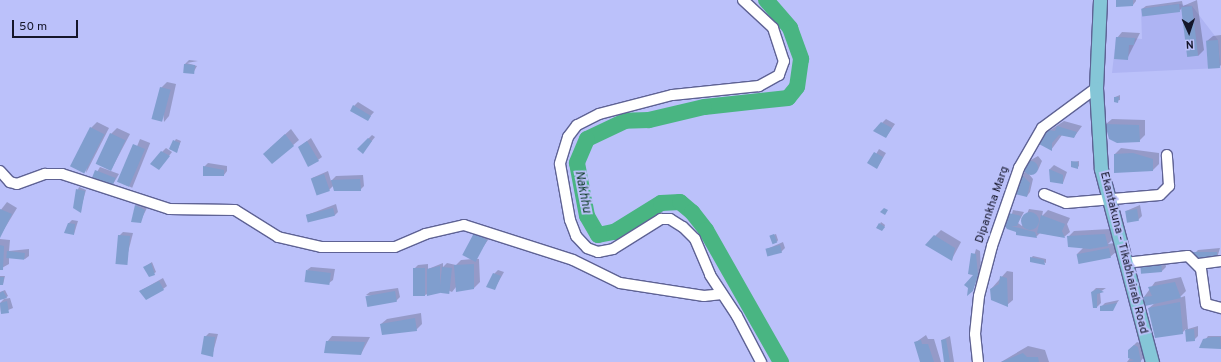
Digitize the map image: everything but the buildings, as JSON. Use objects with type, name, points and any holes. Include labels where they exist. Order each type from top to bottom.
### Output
[{"type":"main road","name":"Ekantakuna - Tikabhairab Road","points":[[1100,0],[1096,88],[1101,169],[1152,362]]},
{"type":"street","points":[[743,0],[773,28],[784,61],[779,75],[759,86],[672,95],[599,114],[577,125],[568,137],[560,164],[570,220],[576,236],[587,248],[598,252],[613,249],[652,222],[670,219],[695,240],[710,275],[761,362]]},
{"type":"street","name":"Dipankha Marg","points":[[978,362],[975,334],[979,296],[992,246],[1019,168],[1042,128],[1096,88]]},
{"type":"street","points":[[1044,194],[1066,203],[1160,195],[1166,190],[1167,155]]},
{"type":"street","points":[[0,171],[10,182],[17,184],[45,174],[62,174],[169,209],[235,210],[278,237],[321,247],[395,247],[425,234],[464,225],[573,260],[620,283],[704,296],[722,294]]},
{"type":"street","points":[[1125,263],[1181,255],[1199,264],[1221,261]]},
{"type":"street","points":[[1199,264],[1206,304],[1221,308]]},
{"type":"shaded area","points":[[1179,4],[1192,6],[1218,40],[1220,68],[1112,73],[1116,37],[1142,39],[1141,9]]},
{"type":"waterway","name":"Nakhhu","points":[[766,0],[790,28],[801,59],[797,87],[788,98],[704,107],[649,120],[625,121],[587,139],[577,163],[587,216],[598,235],[614,232],[661,203],[680,202],[692,212],[706,230],[781,362]]}]
